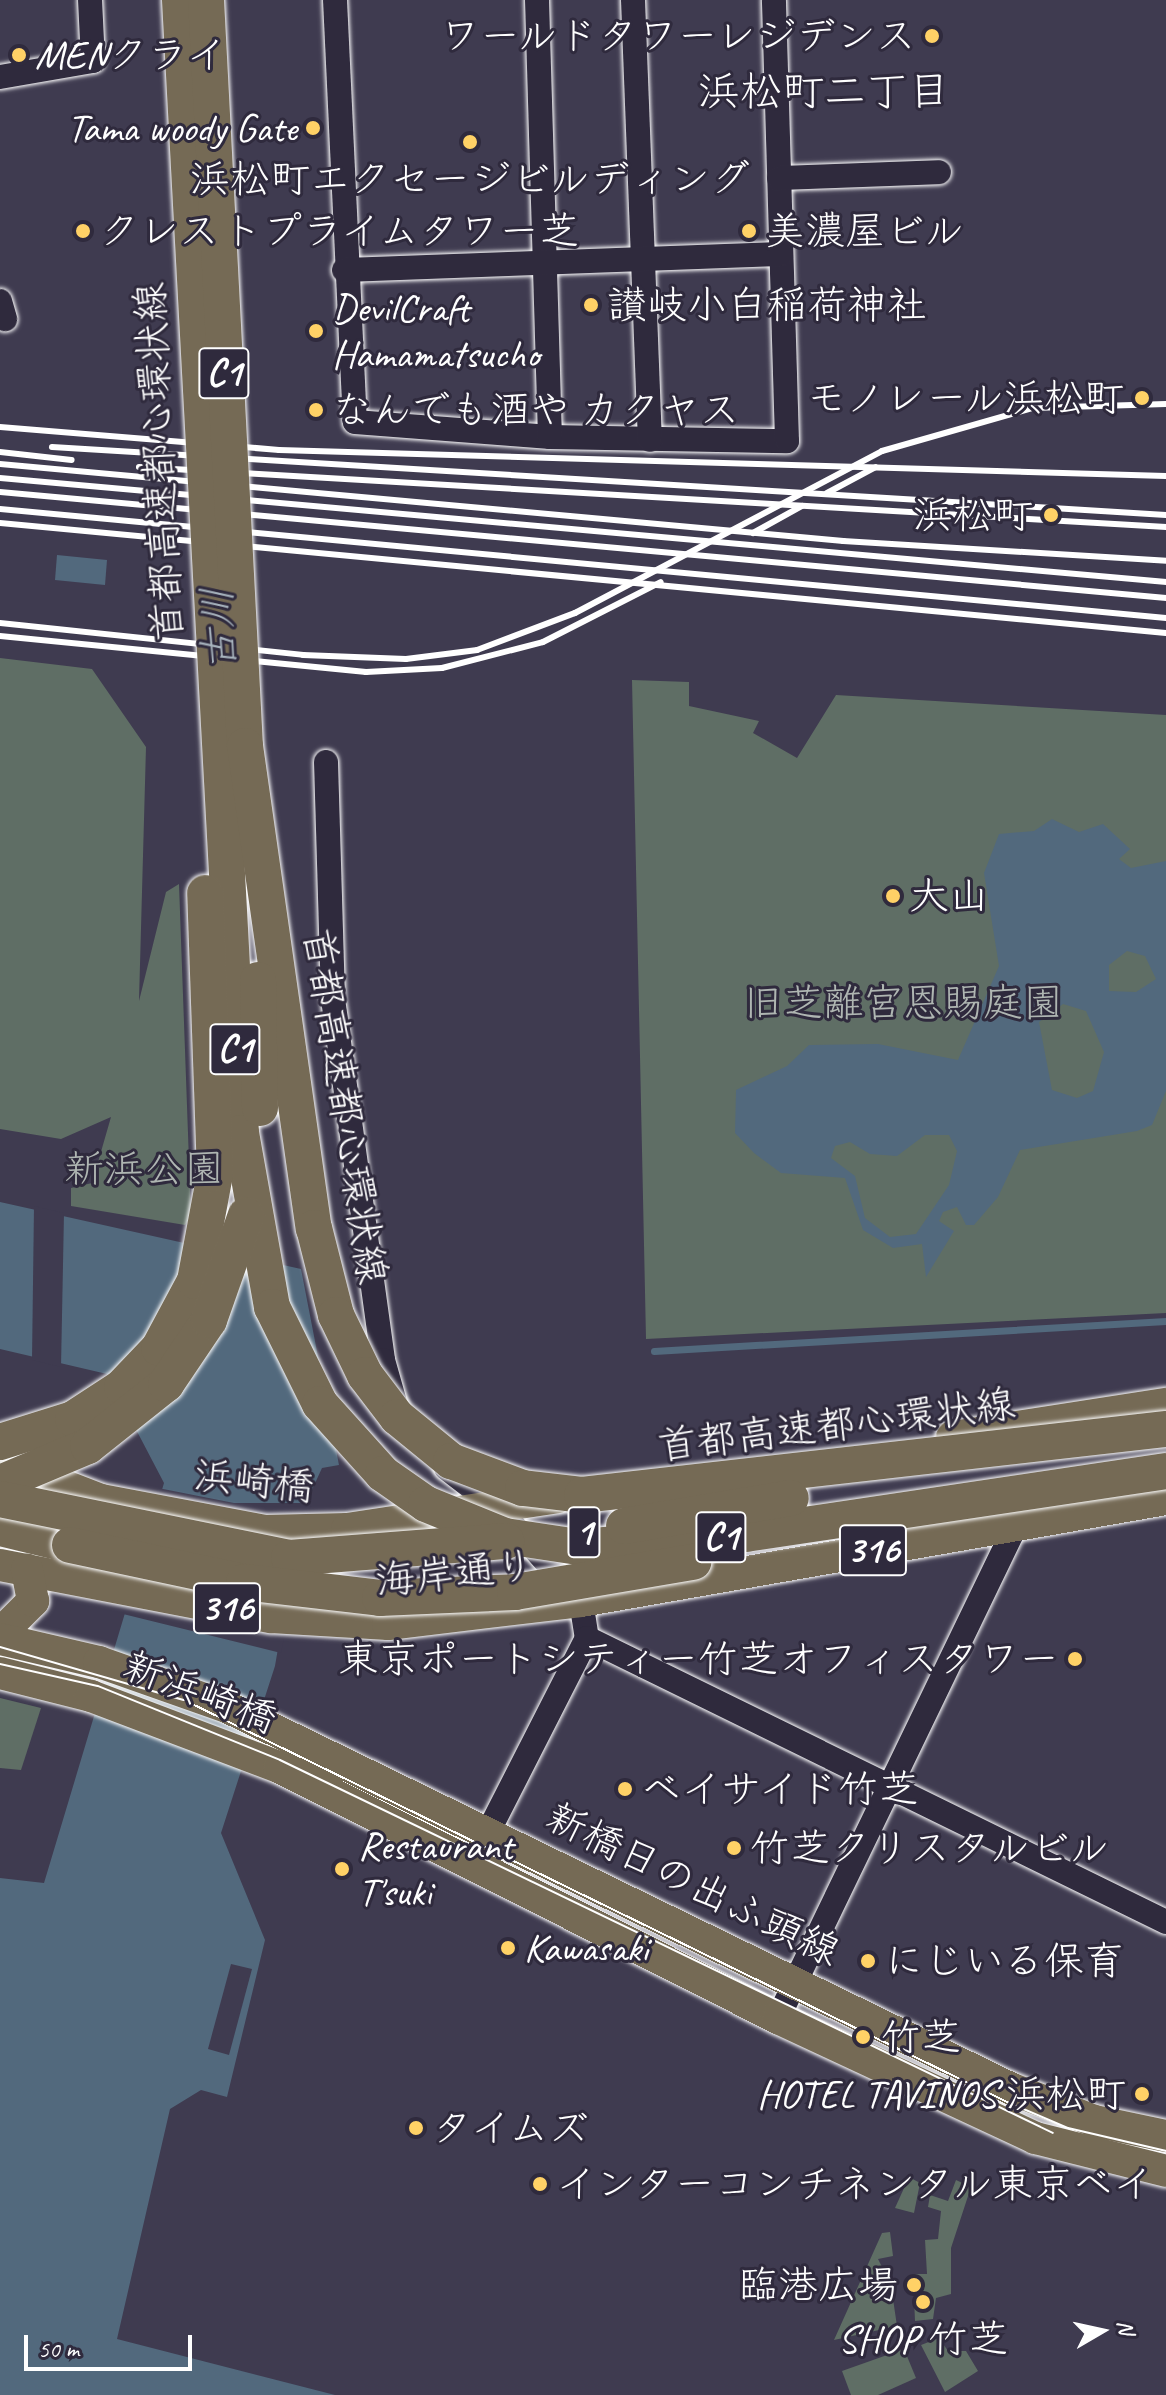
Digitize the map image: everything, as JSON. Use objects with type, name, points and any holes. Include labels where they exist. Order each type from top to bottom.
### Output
[{"type":"highway","name":"首都高速都心環状線","points":[[180,0],[214,680],[240,1119],[256,1242],[272,1307],[305,1380],[383,1474],[476,1527],[542,1543],[612,1547],[1166,1471]]},
{"type":"highway","name":"首都高速都心環状線","points":[[206,0],[245,746],[328,1292],[365,1375],[434,1449],[523,1488],[611,1495],[1166,1429]]},
{"type":"highway","name":"首都高速都心環状線","points":[[0,1442],[73,1419],[134,1376],[171,1329],[202,1259],[215,1174],[204,946],[214,680]]},
{"type":"highway","points":[[0,1483],[88,1446],[166,1384],[209,1320],[241,1239],[255,1166],[261,1066],[245,746]]},
{"type":"highway","name":"首都高速都心環状線","points":[[0,1499],[246,1553],[364,1558],[592,1531],[1166,1429]]},
{"type":"highway","name":"1","points":[[0,1528],[274,1587],[429,1599],[567,1585],[1166,1471]]},
{"type":"main road","name":"海岸通り","points":[[347,1529],[1166,1404]]},
{"type":"main road","name":"浜崎橋","points":[[0,1461],[154,1511],[265,1531],[347,1529]]},
{"type":"main road","name":"海岸通り","points":[[14,1568],[319,1624],[442,1620],[581,1601],[1166,1499]]},
{"type":"main road","points":[[0,1636],[33,1601],[14,1568]]},
{"type":"main road","name":"新浜崎橋","points":[[0,1636],[99,1662],[277,1729]]},
{"type":"main road","name":"新浜崎橋","points":[[0,1673],[91,1696],[279,1767]]},
{"type":"main road","name":"新橋日の出ふ頭線","points":[[277,1729],[1060,2111],[1166,2136]]},
{"type":"main road","name":"新橋日の出ふ頭線","points":[[279,1767],[778,2018],[1035,2138],[1166,2171]]},
{"type":"street","points":[[0,77],[93,61],[90,0]]},
{"type":"street","points":[[335,0],[344,270],[355,422],[550,437],[787,441],[774,0]]},
{"type":"street","points":[[537,0],[550,437]]},
{"type":"street","points":[[633,0],[650,440]]},
{"type":"street","points":[[779,178],[939,172]]},
{"type":"street","points":[[344,270],[781,254]]},
{"type":"street","points":[[326,762],[333,999],[383,1360],[410,1434],[497,1507],[581,1601],[587,1638],[490,1832],[471,1862]]},
{"type":"street","points":[[778,2018],[1015,1527]]},
{"type":"street","points":[[587,1638],[1166,1922]]},
{"type":"green space","name":"新浜公園","points":[[0,658],[92,669],[146,747],[139,1001],[166,892],[179,884],[191,1216],[185,1225],[71,1206],[71,1188],[92,1183],[111,1117],[61,1139],[0,1129]]},
{"type":"green space","name":"旧芝離宮恩賜庭園","points":[[632,680],[689,682],[689,706],[759,721],[753,733],[797,758],[836,695],[1166,715],[1166,1313],[646,1339]]},
{"type":"green space","points":[[0,1698],[41,1708],[21,1770],[0,1768]]},
{"type":"green space","points":[[909,2177],[920,2183],[914,2213],[895,2208]]},
{"type":"green space","points":[[956,2180],[971,2187],[951,2248],[951,2294],[936,2298],[933,2319],[915,2321],[913,2274],[927,2274],[925,2240],[938,2239],[941,2211],[928,2207],[930,2195],[948,2201]]},
{"type":"green space","points":[[890,2232],[893,2256],[878,2259],[890,2283],[877,2286],[880,2301],[893,2299],[897,2326],[834,2340],[882,2233]]},
{"type":"green space","points":[[939,2338],[948,2351],[966,2351],[978,2371],[945,2392],[921,2345]]},
{"type":"green space","points":[[904,2349],[916,2378],[878,2395],[851,2395],[842,2371]]},
{"type":"water","points":[[57,555],[107,560],[105,585],[55,580]]},
{"type":"water","points":[[1052,819],[1079,832],[1103,824],[1130,849],[1119,859],[1131,868],[1166,861],[1166,1091],[1152,1125],[1137,1131],[1020,1150],[998,1197],[974,1225],[966,1225],[957,1207],[943,1212],[939,1221],[954,1231],[926,1277],[922,1244],[893,1248],[863,1230],[845,1178],[781,1173],[754,1153],[735,1133],[736,1090],[787,1066],[809,1045],[878,1044],[958,1060],[999,966],[984,873],[999,834],[1034,831]],"holes":[[[1127,951],[1145,956],[1156,979],[1136,992],[1109,991],[1109,965]],[[1063,1004],[1086,1011],[1104,1052],[1093,1091],[1077,1098],[1052,1090],[1039,1022]],[[925,1135],[949,1135],[957,1151],[949,1185],[916,1234],[890,1237],[865,1218],[855,1176],[831,1158],[835,1146],[850,1142],[870,1154],[897,1156]]]},
{"type":"water","points":[[0,1202],[301,1269],[339,1465],[322,1468],[301,1514],[275,1666],[221,1833],[265,1940],[227,2097],[201,2090],[170,2109],[117,2339],[335,2395],[0,2395],[0,1878],[44,1883],[164,1483],[107,1374],[0,1349]]},
{"type":"pier","points":[[34,1206],[64,1213],[61,1367],[32,1360]]},
{"type":"pier","points":[[158,1488],[234,1503],[311,1503],[281,1653],[123,1614]]},
{"type":"pier","points":[[231,1964],[252,1969],[229,2055],[208,2049]]},
{"type":"waterway","points":[[654,1351],[1166,1321]]},
{"type":"tram line","points":[[0,1647],[184,1700],[1007,2102],[1068,2128],[1166,2151]]},
{"type":"tram line","points":[[0,1664],[98,1686],[280,1760],[1053,2133]]},
{"type":"railway","points":[[0,623],[303,655],[406,659],[477,650],[575,613],[882,451],[1033,408],[1166,404]]},
{"type":"railway","points":[[0,427],[279,450],[1166,476]]},
{"type":"railway","points":[[52,447],[1166,515]]},
{"type":"railway","points":[[0,452],[72,460]]},
{"type":"railway","points":[[0,464],[843,541],[1166,561]]},
{"type":"railway","points":[[139,467],[1166,527]]},
{"type":"railway","points":[[827,493],[876,467]]},
{"type":"railway","points":[[0,478],[1166,582]]},
{"type":"railway","points":[[0,492],[1166,598]]},
{"type":"railway","points":[[753,533],[802,506]]},
{"type":"railway","points":[[0,509],[1166,618]]},
{"type":"railway","points":[[0,523],[1166,633]]},
{"type":"railway","points":[[0,636],[366,672],[442,668],[543,642],[661,582]]},
{"type":"place","name":"ワールドタワーレジデンス","points":[[932,36]]},
{"type":"place","name":"MENクライ","points":[[19,55]]},
{"type":"place","name":"Tama woody Gate","points":[[313,128]]},
{"type":"place","name":"浜松町エクセージビルディング","points":[[470,142]]},
{"type":"place","name":"クレストプライムタワー芝","points":[[83,231]]},
{"type":"place","name":"美濃屋ビル","points":[[749,231]]},
{"type":"place","name":"讃岐小白稲荷神社","points":[[591,305]]},
{"type":"place","name":"DevilCraft Hamamatsucho","points":[[316,331]]},
{"type":"place","name":"モノレール浜松町","points":[[1142,398]]},
{"type":"place","name":"なんでも酒や カクヤス","points":[[316,410]]},
{"type":"place","name":"浜松町","points":[[1051,515]]},
{"type":"place","name":"大山","points":[[893,896]]},
{"type":"place","name":"東京ポートシティー竹芝オフィスタワー","points":[[1075,1659]]},
{"type":"place","name":"ベイサイド竹芝","points":[[625,1789]]},
{"type":"place","name":"竹芝クリスタルビル","points":[[734,1848]]},
{"type":"place","name":"Restaurant T'suki","points":[[342,1869]]},
{"type":"place","name":"Kawasaki","points":[[508,1948]]},
{"type":"place","name":"にじいる保育","points":[[868,1961]]},
{"type":"place","name":"竹芝","points":[[863,2037]]},
{"type":"place","name":"HOTEL TAVINOS 浜松町","points":[[1142,2094]]},
{"type":"place","name":"タイムズ","points":[[416,2128]]},
{"type":"place","name":"インターコンチネンタル東京ベイ","points":[[540,2184]]},
{"type":"place","name":"臨港広場","points":[[914,2285]]},
{"type":"place","name":"SHOP 竹芝","points":[[923,2302]]},
{"type":"district","name":"浜松町二丁目","points":[[824,92]]},
{"type":"water label","name":"古川","points":[[219,629]]}]
